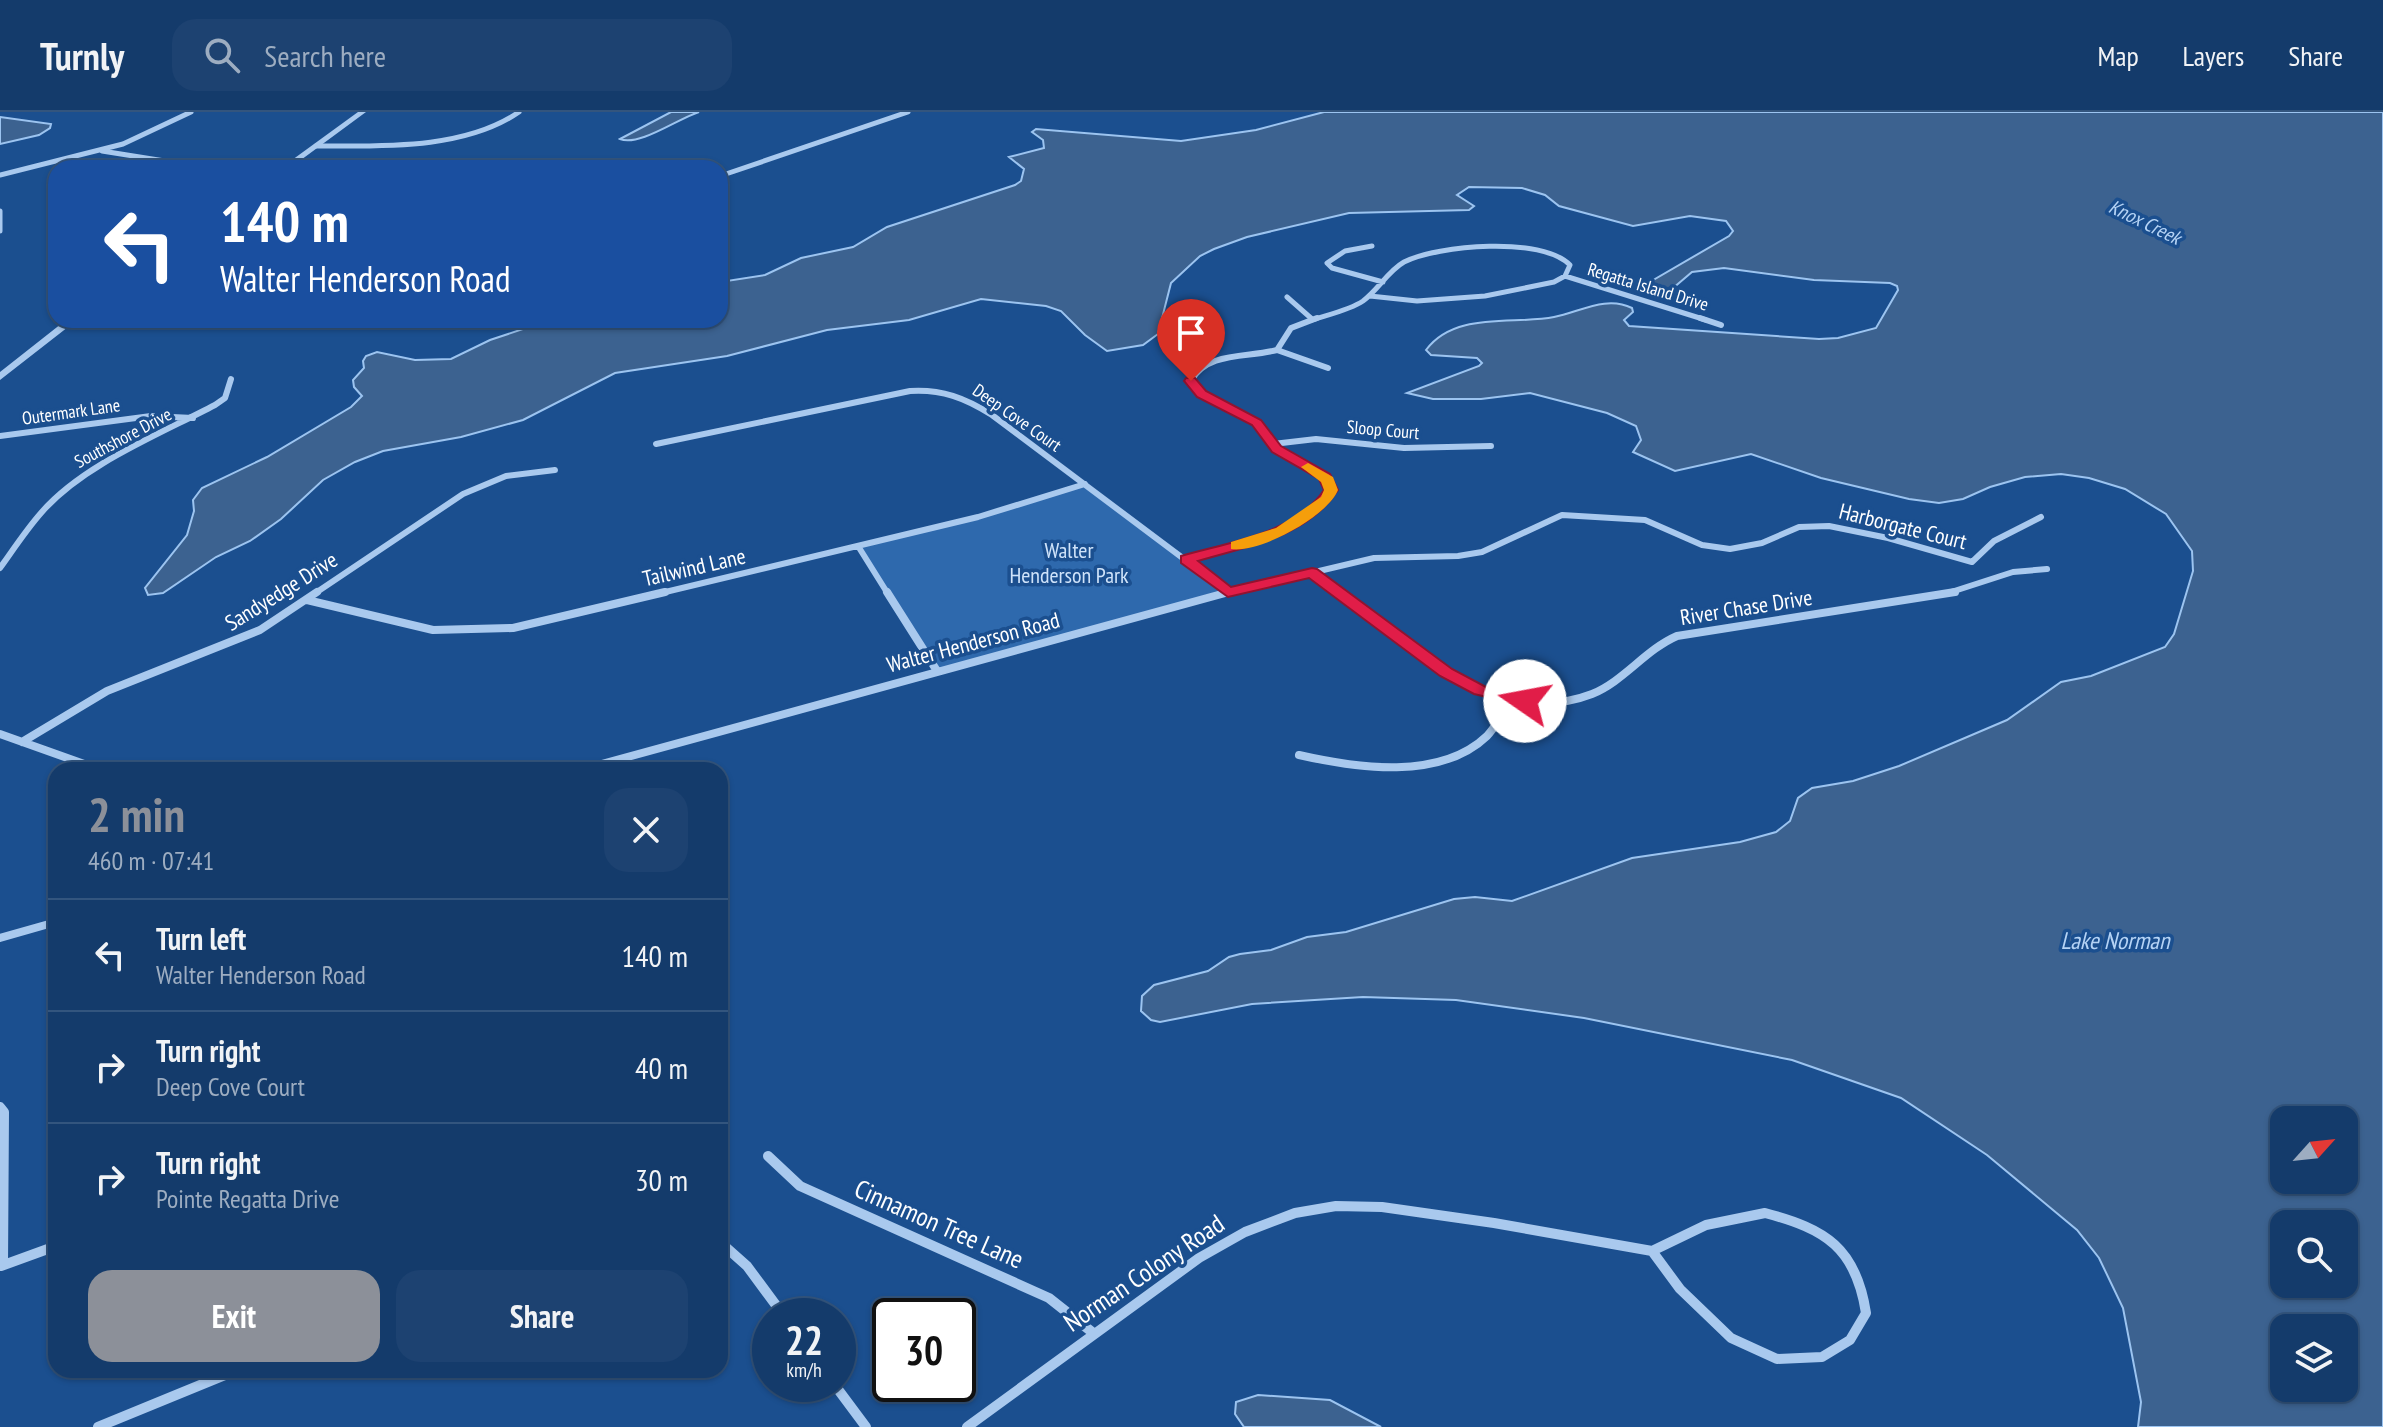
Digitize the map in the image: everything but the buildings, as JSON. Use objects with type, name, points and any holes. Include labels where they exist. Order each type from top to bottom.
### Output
[{"type":"street","points":[[63,160],[156,132],[191,112]]},
{"type":"street","points":[[296,160],[363,112]]},
{"type":"street","points":[[316,146],[454,137],[499,125],[519,112]]},
{"type":"street","points":[[728,173],[908,112]]},
{"type":"street","points":[[101,151],[155,160]]},
{"type":"street","points":[[0,175],[48,164]]},
{"type":"street","points":[[0,211],[0,231]]},
{"type":"street","points":[[1372,246],[1345,251],[1333,256],[1327,263],[1332,268],[1383,282]]},
{"type":"street","points":[[1277,350],[1291,328],[1354,307],[1370,296],[1400,264],[1416,257],[1522,246],[1544,249],[1566,258],[1570,265],[1565,276],[1543,284],[1455,301],[1417,302],[1370,296]]},
{"type":"street","name":"Regatta Island Drive","points":[[1565,276],[1721,325]]},
{"type":"street","points":[[1287,297],[1312,319]]},
{"type":"street","points":[[0,377],[62,328]]},
{"type":"street","points":[[1186,560],[1281,532],[1330,496],[1330,483],[1325,477],[1281,453],[1257,422],[1202,394],[1191,381],[1195,371],[1205,365],[1277,350],[1328,368]]},
{"type":"street","name":"Southshore Drive","points":[[0,567],[41,512],[66,489],[102,465],[194,418],[225,398],[231,379]]},
{"type":"street","name":"Deep Cove Court","points":[[656,444],[882,396],[918,390],[945,390],[975,404],[1228,592]]},
{"type":"street","name":"Outermark Lane","points":[[0,436],[151,416],[194,418]]},
{"type":"street","name":"Sloop Court","points":[[1273,444],[1316,439],[1404,448],[1491,446]]},
{"type":"street","name":"Sandyedge Drive","points":[[22,742],[98,695],[244,638],[307,600],[463,494],[506,476],[555,470]]},
{"type":"street","name":"Tailwind Lane","points":[[307,600],[433,630],[489,631],[536,624],[1008,509],[1085,484]]},
{"type":"street","name":"Harborgate Court","points":[[1377,558],[1458,556],[1482,552],[1546,521],[1566,515],[1645,520],[1702,545],[1730,549],[1762,543],[1799,527],[1829,526],[1888,538],[1972,562],[1994,541],[2041,517]]},
{"type":"street","points":[[858,546],[937,671]]},
{"type":"street","name":"Walter Henderson Road","points":[[609,762],[1228,592],[1377,558]]},
{"type":"street","name":"River Chase Drive","points":[[1312,572],[1446,673],[1480,691],[1511,699],[1551,701],[1592,693],[1612,681],[1652,647],[1677,636],[1960,591],[2017,570],[2030,567],[2047,569]]},
{"type":"street","points":[[1299,755],[1327,763],[1386,767],[1448,757],[1481,742],[1494,729],[1511,699]]},
{"type":"street","points":[[0,734],[78,762]]},
{"type":"street","points":[[0,938],[48,924]]},
{"type":"street","points":[[0,1107],[4,1112],[2,1266],[48,1249]]},
{"type":"street","name":"Cinnamon Tree Lane","points":[[768,1156],[800,1186],[1049,1298],[1092,1332]]},
{"type":"street","name":"Norman Colony Road","points":[[967,1427],[1092,1332],[1223,1242],[1260,1224],[1323,1207],[1398,1209],[1652,1251]]},
{"type":"street","points":[[1765,1213],[1801,1222],[1836,1244],[1859,1276],[1866,1313],[1850,1340],[1822,1357],[1777,1359],[1731,1338],[1680,1289],[1652,1251],[1684,1233],[1723,1218],[1765,1213]]},
{"type":"street","points":[[728,1249],[747,1266],[771,1298]]},
{"type":"street","points":[[98,1427],[217,1378]]},
{"type":"street","points":[[847,1402],[866,1427]]},
{"type":"green space","name":"Walter Henderson Park","points":[[1085,485],[1227,592],[938,670],[859,546],[977,518]]},
{"type":"water","points":[[671,112],[699,112],[648,136],[620,139]]},
{"type":"water","name":"Lake Norman","points":[[1324,112],[2383,112],[2383,1427],[2138,1427],[2141,1402],[2123,1308],[2099,1258],[2077,1230],[1987,1155],[1901,1098],[1792,1060],[1584,1018],[1456,1000],[1363,997],[1252,1004],[1160,1022],[1151,1020],[1141,1011],[1142,996],[1154,985],[1208,971],[1229,957],[1271,950],[1307,937],[1346,932],[1454,899],[1475,897],[1512,901],[1632,858],[1740,842],[1776,832],[1790,821],[1798,798],[1812,788],[1853,781],[1899,766],[2007,720],[2061,682],[2091,676],[2165,647],[2174,634],[2193,571],[2192,551],[2166,514],[2125,489],[2089,478],[2061,474],[2025,477],[1963,499],[1939,503],[1821,478],[1751,454],[1675,471],[1633,452],[1641,440],[1636,426],[1607,413],[1530,393],[1481,399],[1433,399],[1407,393],[1482,363],[1477,358],[1431,355],[1426,350],[1438,338],[1468,325],[1554,317],[1612,303],[1632,308],[1633,312],[1624,320],[1629,326],[1838,338],[1876,328],[1898,290],[1890,283],[1814,280],[1724,268],[1692,272],[1672,289],[1643,286],[1729,236],[1733,231],[1726,221],[1690,216],[1633,226],[1559,206],[1545,195],[1522,188],[1469,187],[1457,195],[1474,206],[1469,210],[1349,213],[1247,237],[1214,249],[1200,256],[1171,283],[1158,334],[1143,345],[1107,351],[1061,311],[1046,306],[981,299],[909,320],[827,330],[727,356],[615,373],[523,420],[461,437],[383,451],[355,462],[323,480],[281,519],[250,541],[216,557],[163,593],[148,595],[145,588],[187,535],[194,511],[193,500],[202,488],[267,457],[351,407],[362,396],[354,387],[353,380],[364,368],[366,356],[377,352],[415,360],[451,359],[490,340],[526,328],[728,328],[728,281],[765,275],[801,258],[853,247],[887,227],[1015,185],[1021,181],[1024,169],[1009,157],[1044,148],[1043,140],[1032,132],[1036,129],[1181,141],[1256,130]]},
{"type":"water","points":[[0,117],[51,124],[39,135],[0,144]]},
{"type":"water","points":[[1258,1395],[1330,1400],[1381,1427],[1244,1427],[1235,1414],[1236,1402]]},
{"type":"slow traffic","points":[[1237,546],[1281,532],[1330,496],[1328,480],[1308,467]]},
{"type":"route","points":[[1191,381],[1202,394],[1257,422],[1281,453],[1325,477],[1331,490],[1330,496],[1321,505],[1281,532],[1186,560],[1228,592],[1312,572],[1446,673],[1480,691],[1525,701]]},
{"type":"water label","name":"Knox Creek","points":[[2145,222]]}]
